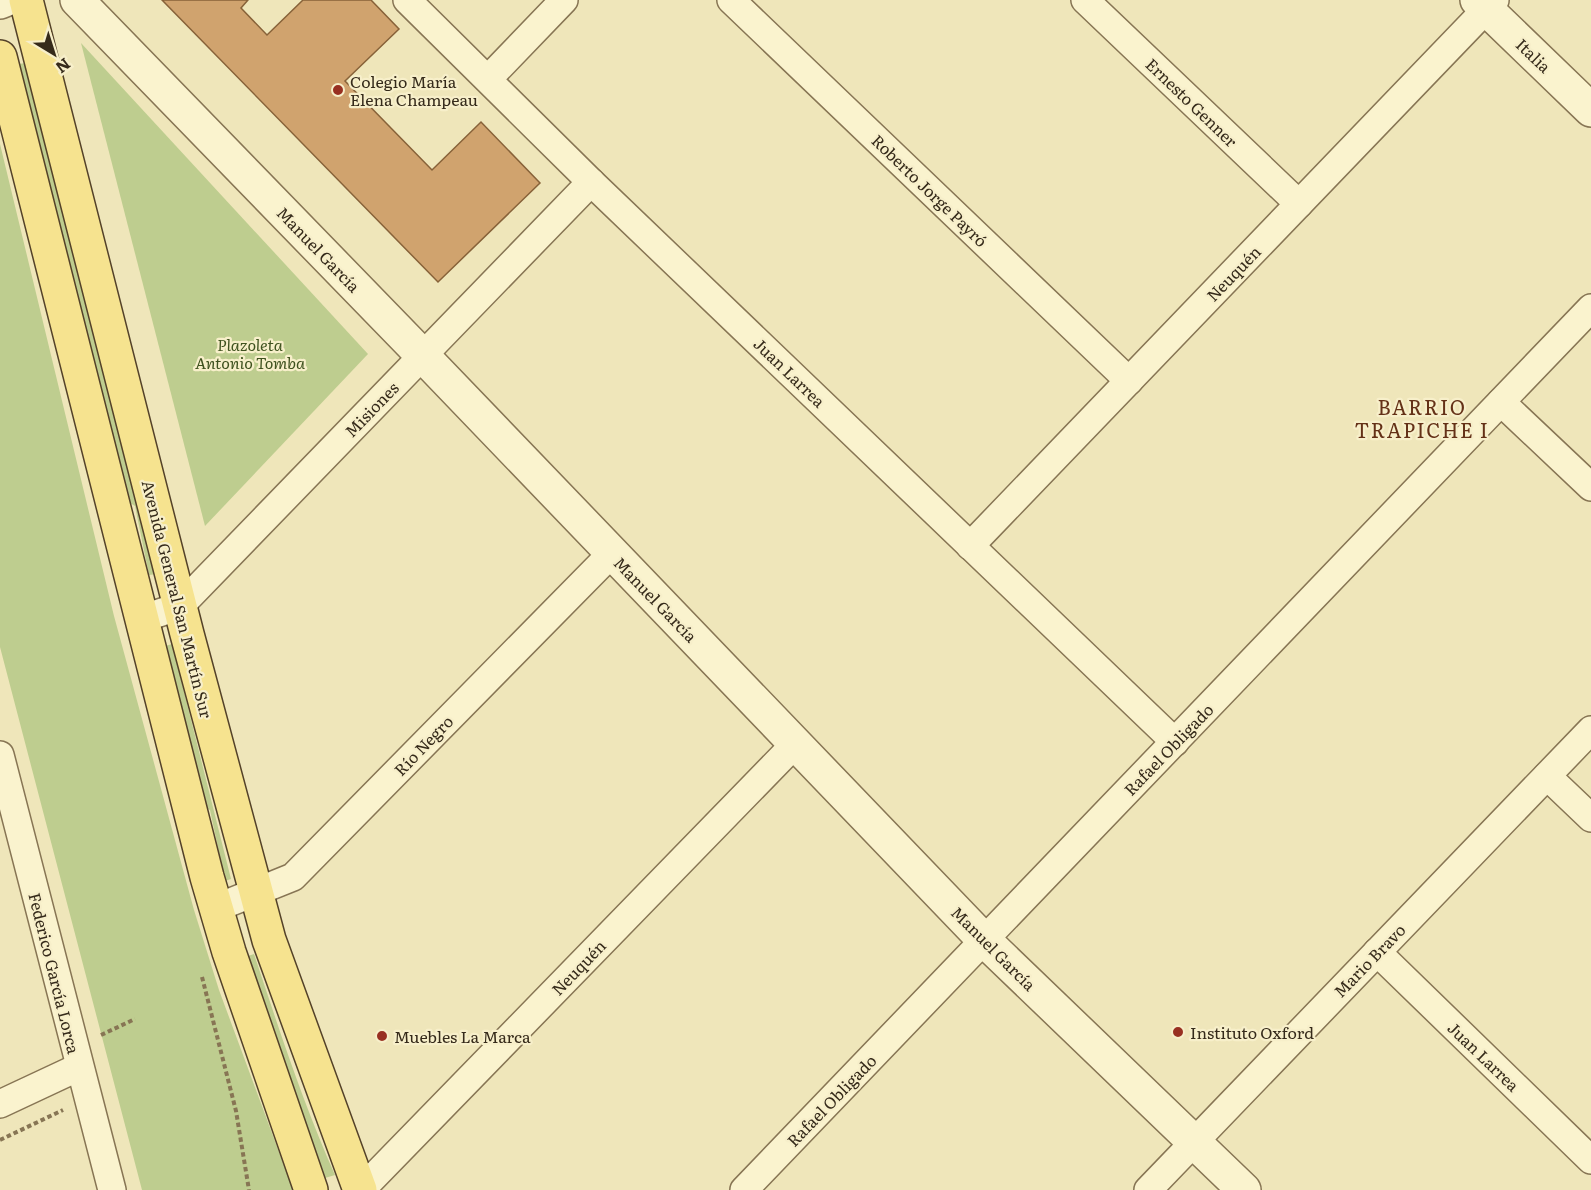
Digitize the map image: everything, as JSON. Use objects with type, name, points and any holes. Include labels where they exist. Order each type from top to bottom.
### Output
[{"type":"main road","name":"Avenida General San Martín Sur","points":[[26,0],[180,606],[256,894],[273,951],[360,1190]]},
{"type":"main road","points":[[0,57],[216,908],[311,1190]]},
{"type":"street","points":[[0,2],[5,0]]},
{"type":"street","name":"Manuel García","points":[[77,0],[984,940],[1244,1190]]},
{"type":"street","name":"Juan Larrea","points":[[407,0],[591,182],[1175,742]]},
{"type":"street","points":[[488,79],[564,0]]},
{"type":"street","name":"Roberto Jorge Payró","points":[[731,0],[1129,381]]},
{"type":"street","name":"Ernesto Genner","points":[[1085,0],[1299,204]]},
{"type":"street","name":"Neuquén","points":[[970,546],[1299,204],[1486,3]]},
{"type":"street","name":"Italia","points":[[1486,3],[1591,110]]},
{"type":"street","name":"Misiones","points":[[141,619],[180,606],[591,182]]},
{"type":"street","name":"Rafael Obligado","points":[[744,1190],[1591,308]]},
{"type":"street","points":[[1501,402],[1591,487]]},
{"type":"street","name":"Río Negro","points":[[216,908],[293,878],[612,553]]},
{"type":"street","name":"Mario Bravo","points":[[1148,1190],[1591,730]]},
{"type":"street","name":"Neuquén","points":[[360,1190],[795,744]]},
{"type":"street","name":"Federico García Lorca","points":[[0,755],[112,1190]]},
{"type":"street","points":[[1547,776],[1591,818]]},
{"type":"street","name":"Juan Larrea","points":[[1377,952],[1591,1160]]},
{"type":"street","points":[[0,1104],[79,1067]]},
{"type":"path","points":[[0,1140],[87,1099]]},
{"type":"green space","name":"Plazoleta Antonio Tomba","points":[[81,43],[368,354],[205,526]]},
{"type":"green space","points":[[28,63],[157,574],[149,575],[135,506],[127,501],[17,64]]},
{"type":"green space","points":[[0,144],[114,616],[194,910],[219,990],[293,1190],[142,1190],[0,647]]},
{"type":"green space","points":[[172,644],[231,879],[225,881],[210,810],[202,806],[162,647]]},
{"type":"green space","points":[[254,954],[302,1093],[335,1175],[325,1178],[245,957]]},
{"type":"building","name":"Colegio María Elena Champeau","points":[[162,0],[248,0],[241,8],[267,35],[303,0],[371,0],[399,29],[345,81],[432,170],[481,122],[540,183],[438,282]]},
{"type":"place","name":"Colegio María Elena Champeau","points":[[338,90]]},
{"type":"place","name":"Instituto Oxford","points":[[1178,1032]]},
{"type":"place","name":"Muebles La Marca","points":[[382,1036]]},
{"type":"district","name":"BARRIO TRAPICHE I","points":[[1422,418]]}]
